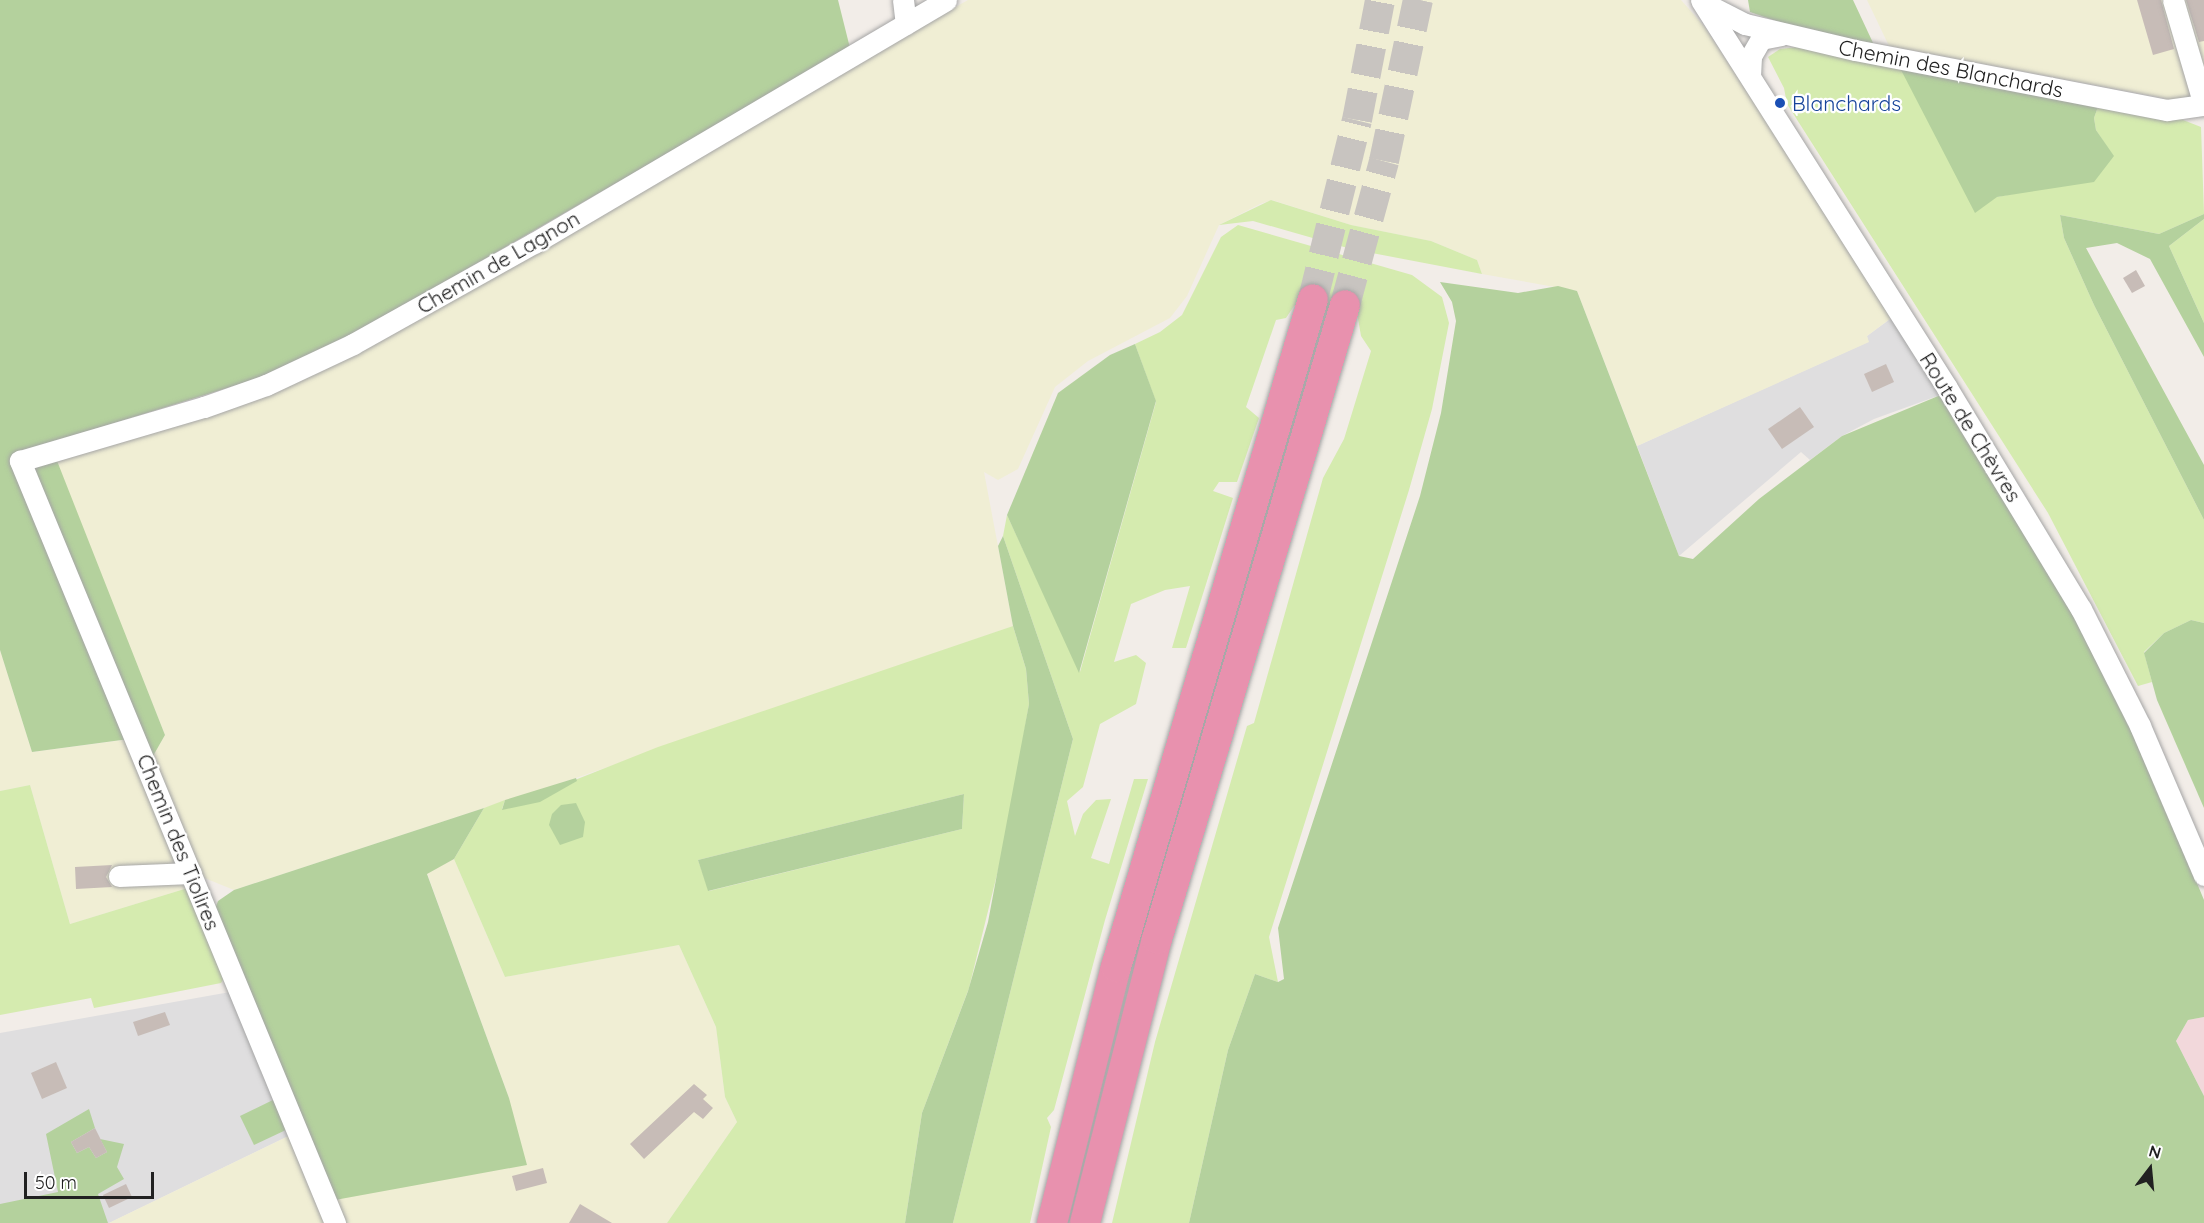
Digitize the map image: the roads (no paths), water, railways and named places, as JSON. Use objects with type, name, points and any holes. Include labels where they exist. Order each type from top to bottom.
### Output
[{"type":"highway","points":[[1052,1223],[1116,967],[1313,299]]},
{"type":"highway","points":[[1085,1223],[1157,939],[1345,305]]},
{"type":"street","points":[[903,0],[906,24]]},
{"type":"street","points":[[2173,0],[2200,79],[2204,105]]},
{"type":"street","name":"Chemin de Lagnon","points":[[20,461],[214,403],[266,385],[354,344],[534,243],[943,1]]},
{"type":"street","name":"Chemin des Blanchards","points":[[1702,1],[1745,24],[1786,35],[2168,110],[2204,105]]},
{"type":"street","name":"Route de Chèvres","points":[[1702,1],[2081,609],[2140,726],[2204,875]]},
{"type":"street","points":[[1750,76],[1751,56],[1761,39],[1786,35]]},
{"type":"street","name":"Chemin des Tiolires","points":[[20,461],[335,1223]]},
{"type":"street","points":[[119,876],[191,873]]},
{"type":"tunnel","points":[[1313,299],[1357,120],[1380,0]]},
{"type":"tunnel","points":[[1345,305],[1384,161],[1418,0]]},
{"type":"place","name":"Blanchards","points":[[1780,103]]}]
